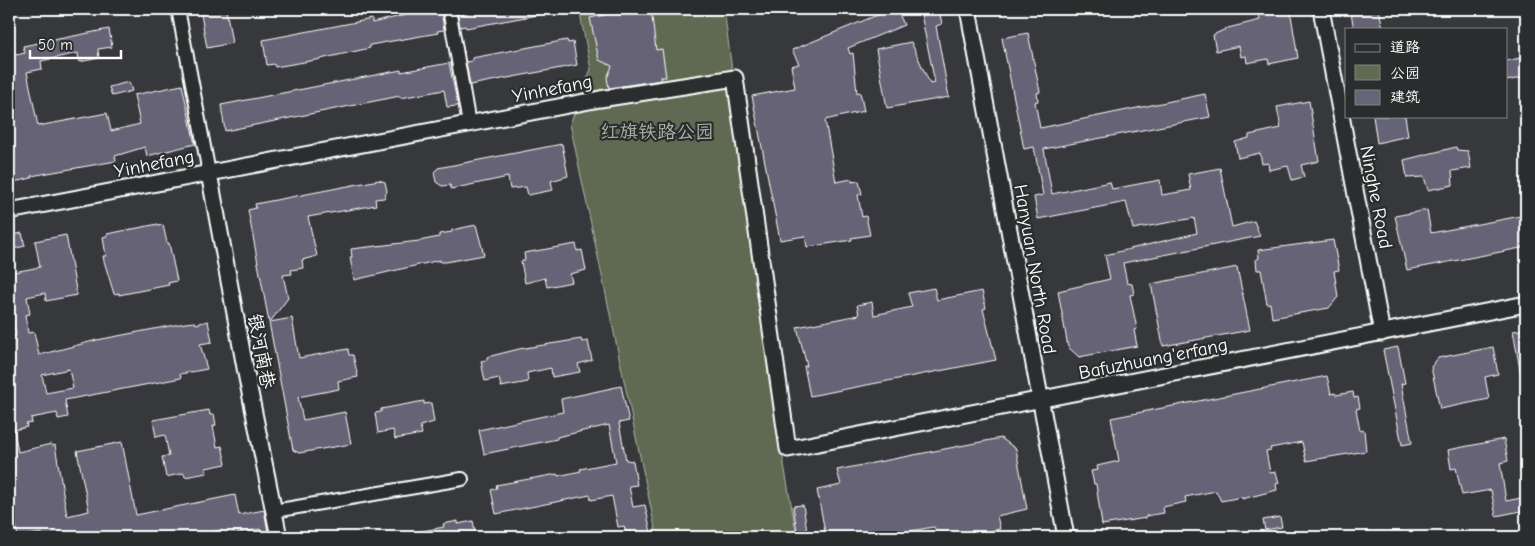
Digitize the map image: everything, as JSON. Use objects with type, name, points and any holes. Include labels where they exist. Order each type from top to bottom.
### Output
[{"type":"street","points":[[178,9],[209,173]]},
{"type":"street","points":[[448,9],[469,124]]},
{"type":"street","name":"Hanyuan North Road","points":[[968,9],[1066,537]]},
{"type":"street","name":"Ninghe Road","points":[[1321,9],[1382,333]]},
{"type":"street","name":"Yinhefang","points":[[9,211],[600,99],[735,78],[788,449]]},
{"type":"street","name":"银河南巷","points":[[209,173],[279,537]]},
{"type":"street","name":"Bafuzhuang'erfang","points":[[788,449],[1526,304]]},
{"type":"street","points":[[274,511],[462,479]]},
{"type":"green space","name":"红旗铁路公园","points":[[579,9],[724,9],[781,448],[797,537],[657,537],[570,124],[591,69]]},
{"type":"building","points":[[200,9],[226,9],[232,43],[207,48]]},
{"type":"building","points":[[430,9],[441,9],[444,30],[437,31],[438,33],[370,45],[370,48],[316,60],[275,67],[274,64],[267,65],[263,40],[372,19],[372,23]]},
{"type":"building","points":[[457,9],[541,9],[542,14],[466,28],[465,26],[460,27]]},
{"type":"building","points":[[618,9],[651,9],[656,50],[662,49],[666,77],[660,77],[661,80],[609,88],[607,78],[612,66],[599,60],[590,18],[618,12]]},
{"type":"building","points":[[892,9],[897,9],[904,25],[848,48],[850,54],[853,53],[857,93],[860,92],[864,111],[825,120],[836,182],[852,179],[852,182],[859,181],[862,194],[858,195],[862,217],[866,216],[870,235],[851,238],[852,240],[807,247],[805,236],[780,240],[752,96],[795,88],[791,66],[799,64],[792,50]]},
{"type":"building","points":[[920,9],[939,9],[942,24],[936,26],[949,97],[887,108],[876,49],[911,42],[930,84],[935,83]]},
{"type":"building","points":[[1258,9],[1290,9],[1298,58],[1269,64],[1268,59],[1247,63],[1246,56],[1241,57],[1239,46],[1216,51],[1213,35],[1228,28],[1260,20]]},
{"type":"building","points":[[1350,9],[1379,9],[1383,28],[1354,28]]},
{"type":"building","points":[[109,29],[112,47],[98,49],[99,58],[79,62],[78,53],[41,61],[42,69],[27,72],[38,126],[107,113],[111,131],[140,124],[134,95],[182,85],[195,144],[147,156],[145,147],[115,156],[116,161],[31,176],[32,178],[9,183],[9,67],[13,66],[11,56],[25,53],[23,46]]},
{"type":"building","points":[[1028,33],[1040,92],[1037,93],[1038,101],[1035,102],[1040,128],[1205,94],[1210,117],[1044,149],[1052,194],[1110,182],[1112,189],[1160,180],[1162,195],[1191,190],[1188,174],[1220,168],[1232,227],[1254,221],[1260,236],[1123,263],[1127,283],[1132,284],[1134,294],[1130,295],[1137,329],[1134,330],[1137,346],[1079,357],[1068,347],[1058,291],[1110,279],[1105,255],[1197,233],[1194,218],[1133,229],[1126,202],[1038,219],[1034,197],[1043,195],[1034,147],[1024,149],[1002,38]]},
{"type":"building","points":[[567,40],[568,43],[573,42],[577,65],[470,85],[466,62],[472,61],[472,58]]},
{"type":"building","points":[[1520,58],[1520,60],[1526,59],[1526,77],[1508,81],[1508,61]]},
{"type":"building","points":[[449,63],[458,106],[447,107],[444,90],[400,98],[400,96],[225,131],[221,105],[401,70],[401,72]]},
{"type":"building","points":[[129,82],[132,91],[112,96],[109,87]]},
{"type":"building","points":[[1309,101],[1319,161],[1301,165],[1304,177],[1292,180],[1288,166],[1269,170],[1268,163],[1262,164],[1260,153],[1238,158],[1235,142],[1249,138],[1249,135],[1281,128],[1277,107]]},
{"type":"building","points":[[1373,118],[1405,118],[1408,136],[1377,143]]},
{"type":"building","points":[[562,144],[568,176],[551,181],[553,190],[528,195],[526,187],[510,189],[508,177],[451,189],[450,185],[442,186],[436,182],[434,172],[438,168]]},
{"type":"building","points":[[1456,147],[1457,150],[1468,151],[1471,168],[1452,171],[1453,185],[1428,190],[1424,177],[1407,178],[1404,160]]},
{"type":"building","points":[[379,180],[385,182],[387,191],[384,198],[375,199],[376,205],[308,217],[317,256],[302,260],[303,268],[291,270],[292,274],[283,275],[288,298],[270,322],[292,318],[299,358],[348,349],[349,355],[353,355],[358,377],[338,381],[339,389],[298,397],[303,420],[345,412],[351,444],[299,453],[293,450],[248,210],[256,208],[255,204]]},
{"type":"building","points":[[1427,210],[1431,233],[1526,215],[1526,247],[1407,270],[1395,216]]},
{"type":"building","points":[[158,224],[158,226],[163,225],[167,243],[169,243],[177,281],[168,283],[169,285],[119,295],[119,293],[114,294],[103,256],[106,256],[103,237],[107,236],[107,234]]},
{"type":"building","points":[[476,225],[484,255],[446,262],[440,262],[440,260],[354,280],[350,257],[352,257],[351,249],[419,241],[439,237],[439,234],[452,232],[452,230]]},
{"type":"building","points":[[22,233],[25,246],[9,250],[9,236]]},
{"type":"building","points":[[66,235],[77,295],[46,301],[45,293],[27,297],[30,314],[25,315],[28,333],[34,332],[39,355],[97,340],[185,323],[195,322],[196,324],[208,321],[212,342],[200,344],[207,369],[180,374],[181,378],[65,400],[68,417],[58,419],[57,413],[31,418],[32,423],[26,424],[27,427],[14,430],[18,452],[51,444],[52,446],[55,445],[67,516],[89,511],[77,451],[122,442],[136,515],[235,495],[239,515],[264,510],[269,537],[262,537],[260,529],[223,536],[221,530],[184,537],[42,537],[42,533],[18,537],[12,505],[9,506],[9,337],[16,336],[13,318],[9,318],[9,273],[40,267],[35,241]],"holes":[[[69,369],[73,388],[46,393],[42,375]]]},
{"type":"building","points":[[1333,240],[1339,270],[1334,271],[1338,297],[1329,308],[1272,318],[1270,303],[1267,304],[1261,270],[1257,270],[1258,250]]},
{"type":"building","points":[[576,244],[577,251],[582,250],[586,270],[570,274],[572,282],[547,287],[545,278],[525,283],[521,261],[525,260],[524,253]]},
{"type":"building","points":[[1237,267],[1250,330],[1163,346],[1151,284]]},
{"type":"building","points":[[934,288],[937,300],[982,291],[986,308],[983,309],[996,360],[810,396],[804,366],[807,366],[797,327],[859,315],[857,305],[872,302],[874,315],[912,307],[908,293]]},
{"type":"building","points":[[1526,329],[1526,375],[1521,375],[1513,331]]},
{"type":"building","points":[[581,339],[582,342],[588,341],[592,360],[578,364],[580,372],[552,377],[551,368],[527,373],[528,382],[501,387],[499,378],[485,381],[481,361],[487,360],[487,357],[519,349]]},
{"type":"building","points":[[1398,347],[1405,383],[1401,384],[1412,443],[1402,445],[1383,350]]},
{"type":"building","points":[[1493,347],[1498,374],[1485,377],[1489,399],[1440,409],[1431,367],[1438,358]]},
{"type":"building","points":[[1327,376],[1331,394],[1353,392],[1354,398],[1358,397],[1360,408],[1356,409],[1360,431],[1364,430],[1366,451],[1306,461],[1302,442],[1270,448],[1271,450],[1266,451],[1270,473],[1276,472],[1279,483],[1276,484],[1277,490],[1242,499],[1242,497],[1221,501],[1216,491],[1185,497],[1186,502],[1163,507],[1164,513],[1102,525],[1096,484],[1094,484],[1091,471],[1098,470],[1097,466],[1119,461],[1111,418]]},
{"type":"building","points":[[621,386],[629,421],[619,423],[626,460],[633,461],[637,485],[629,486],[633,507],[645,505],[652,537],[632,537],[631,531],[626,532],[624,526],[618,527],[612,496],[591,500],[590,495],[496,514],[491,490],[497,488],[496,485],[557,474],[558,476],[581,471],[580,469],[616,462],[609,425],[557,437],[557,439],[484,454],[479,430],[563,412],[561,399]]},
{"type":"building","points":[[424,401],[424,404],[431,403],[434,422],[420,426],[422,434],[395,439],[393,430],[378,433],[375,413],[381,412],[381,409]]},
{"type":"building","points":[[209,410],[210,415],[214,414],[216,425],[213,426],[217,447],[222,446],[226,464],[206,468],[207,473],[185,477],[184,473],[166,477],[162,457],[169,456],[165,435],[156,437],[153,420]]},
{"type":"building","points":[[1001,438],[1016,449],[1027,509],[997,516],[1000,529],[960,537],[937,537],[933,527],[890,535],[891,537],[826,537],[817,490],[841,485],[837,470]]},
{"type":"building","points":[[1504,439],[1508,461],[1500,463],[1506,501],[1526,497],[1526,510],[1496,516],[1491,490],[1462,495],[1456,468],[1451,469],[1448,450]]},
{"type":"building","points":[[803,505],[808,537],[798,537],[793,506]]},
{"type":"building","points":[[1280,517],[1282,527],[1265,530],[1263,520]]},
{"type":"building","points":[[458,521],[458,524],[473,521],[476,537],[417,537],[417,532],[444,527],[443,524]]}]
